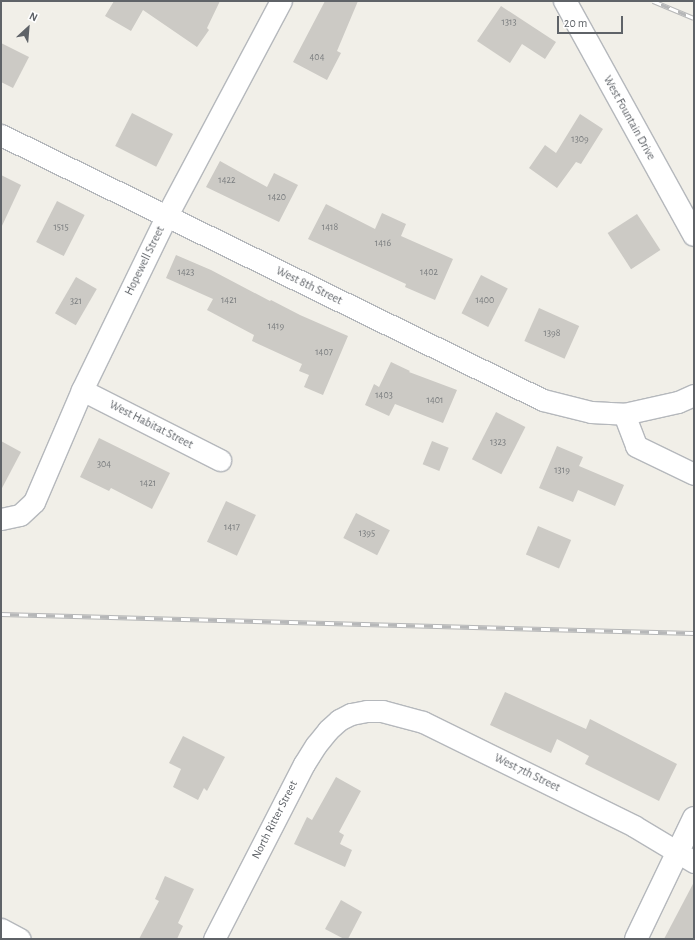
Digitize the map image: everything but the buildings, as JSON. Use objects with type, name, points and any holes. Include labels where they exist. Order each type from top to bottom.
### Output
[{"type":"street","name":"Hopewell Street","points":[[6,518],[20,515],[34,502],[82,390],[166,217],[282,1]]},
{"type":"street","name":"West Fountain Drive","points":[[564,1],[694,235]]},
{"type":"street","name":"West 8th Street","points":[[1,135],[543,400],[591,412],[624,414],[678,402],[694,394]]},
{"type":"street","name":"West Habitat Street","points":[[82,390],[220,460]]},
{"type":"street","points":[[624,414],[636,446],[694,474]]},
{"type":"street","name":"West 7th Street","points":[[352,714],[382,711],[423,722],[634,826],[686,857]]},
{"type":"street","name":"North Ritter Street","points":[[214,939],[304,764],[328,730],[339,720],[352,714]]},
{"type":"street","points":[[636,939],[686,857],[694,818]]},
{"type":"street","points":[[1,930],[20,939]]},
{"type":"railway","points":[[653,1],[694,18]]},
{"type":"railway","points":[[1,614],[694,633]]}]
